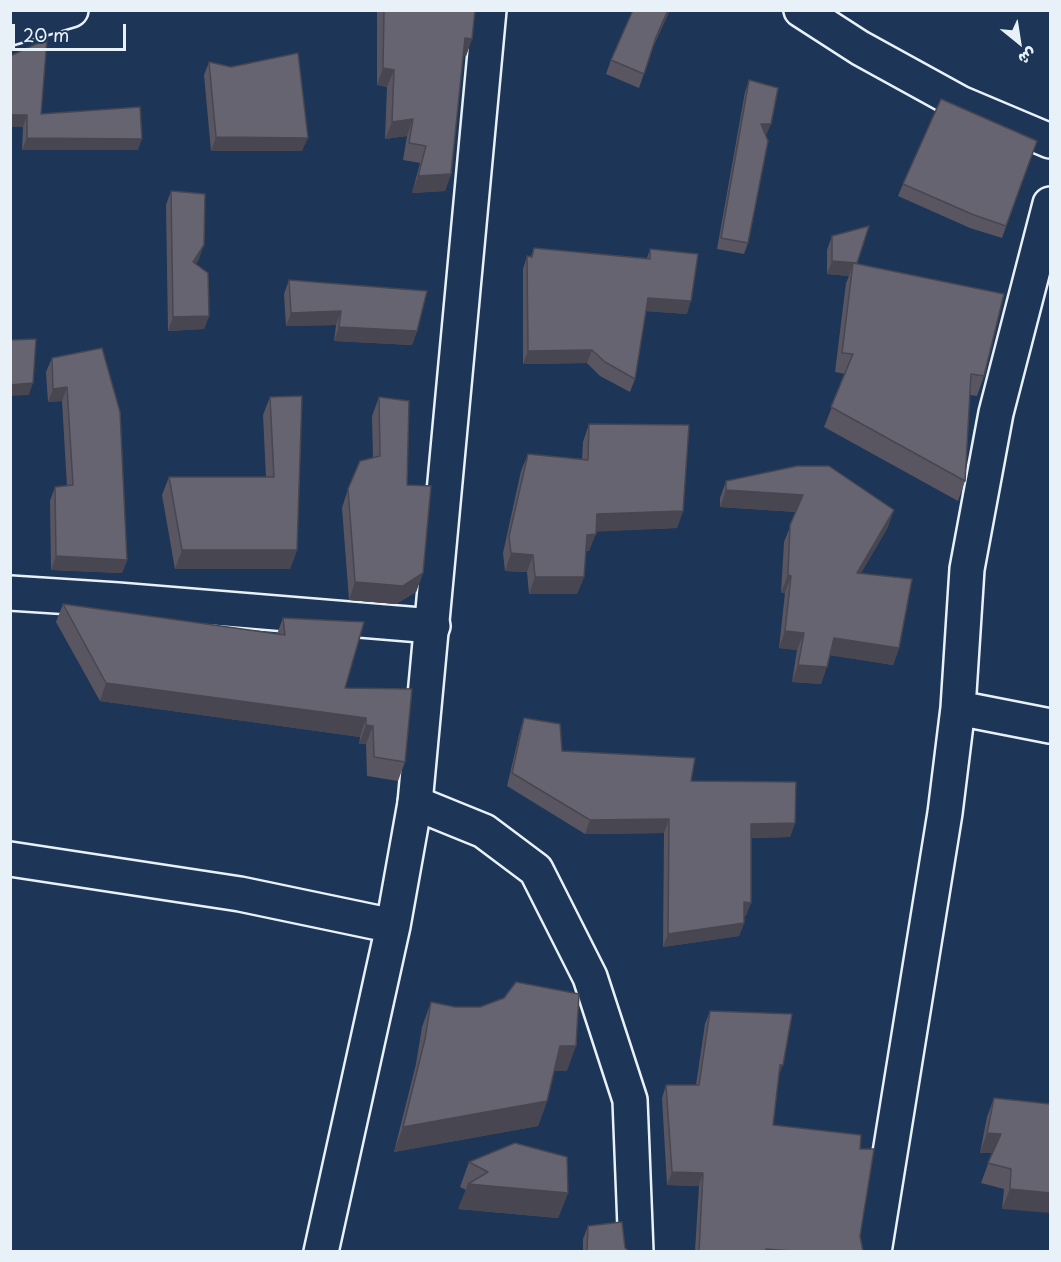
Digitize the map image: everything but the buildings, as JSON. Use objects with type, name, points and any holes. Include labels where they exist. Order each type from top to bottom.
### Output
[{"type":"street","points":[[10,28],[71,10]]},
{"type":"street","points":[[321,1251],[393,926],[416,803],[489,10]]},
{"type":"street","points":[[801,10],[860,48],[960,102],[1050,141]]},
{"type":"street","points":[[874,1251],[945,813],[958,708],[967,569],[996,413],[1050,204]]},
{"type":"street","points":[[10,593],[130,600],[433,626]]},
{"type":"street","points":[[958,708],[1050,726]]},
{"type":"street","points":[[416,803],[484,831],[536,870],[590,977],[630,1100],[636,1251]]},
{"type":"street","points":[[10,859],[240,894],[393,926]]}]
